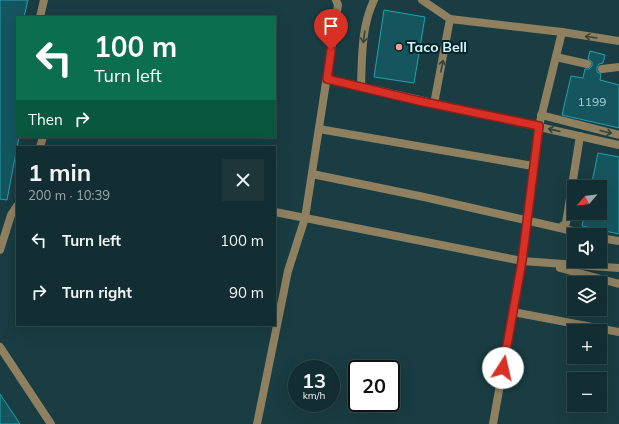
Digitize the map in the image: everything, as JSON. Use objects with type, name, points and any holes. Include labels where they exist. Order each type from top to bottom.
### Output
[{"type":"lane","points":[[40,16],[44,0]]},
{"type":"lane","points":[[257,424],[288,271],[305,218],[338,5],[336,0]]},
{"type":"lane","points":[[361,87],[362,56],[367,14],[374,0]]},
{"type":"lane","points":[[422,0],[450,19],[562,32],[619,41]]},
{"type":"lane","points":[[434,104],[450,19]]},
{"type":"lane","points":[[493,424],[522,261],[539,126],[562,32]]},
{"type":"lane","points":[[556,57],[587,64]]},
{"type":"lane","points":[[602,69],[619,67]]},
{"type":"lane","points":[[327,79],[619,145]]},
{"type":"lane","points":[[541,115],[619,135]]},
{"type":"lane","points":[[319,129],[533,166]]},
{"type":"lane","points":[[560,228],[566,224],[580,136]]},
{"type":"lane","points":[[312,174],[424,197],[567,230]]},
{"type":"lane","points":[[0,250],[11,215],[16,208]]},
{"type":"lane","points":[[276,212],[522,261],[544,264],[619,268]]},
{"type":"lane","points":[[607,239],[619,241]]},
{"type":"lane","points":[[544,264],[619,284]]},
{"type":"lane","points":[[513,312],[619,332]]},
{"type":"lane","points":[[0,347],[51,424]]},
{"type":"building","points":[[0,0],[28,0],[24,16],[16,16],[16,138],[19,138],[17,146],[16,146],[7,200],[0,199]]},
{"type":"building","name":"Taco Bell","points":[[384,10],[425,17],[414,83],[374,77]]},
{"type":"building","points":[[590,51],[605,55],[603,63],[599,64],[597,67],[597,72],[601,74],[600,80],[619,85],[619,128],[562,115],[571,76],[583,78],[585,69],[589,69],[592,66],[592,62],[588,59]]},
{"type":"building","points":[[598,153],[619,157],[619,234],[607,231],[607,228],[591,228],[582,226],[583,220],[607,220],[607,180],[592,180]]},
{"type":"building","points":[[0,394],[20,424],[0,424]]},
{"type":"place","name":"Taco Bell","points":[[399,47]]},
{"type":"route","points":[[331,50],[327,79],[419,101],[539,126],[522,261],[503,368]]}]
